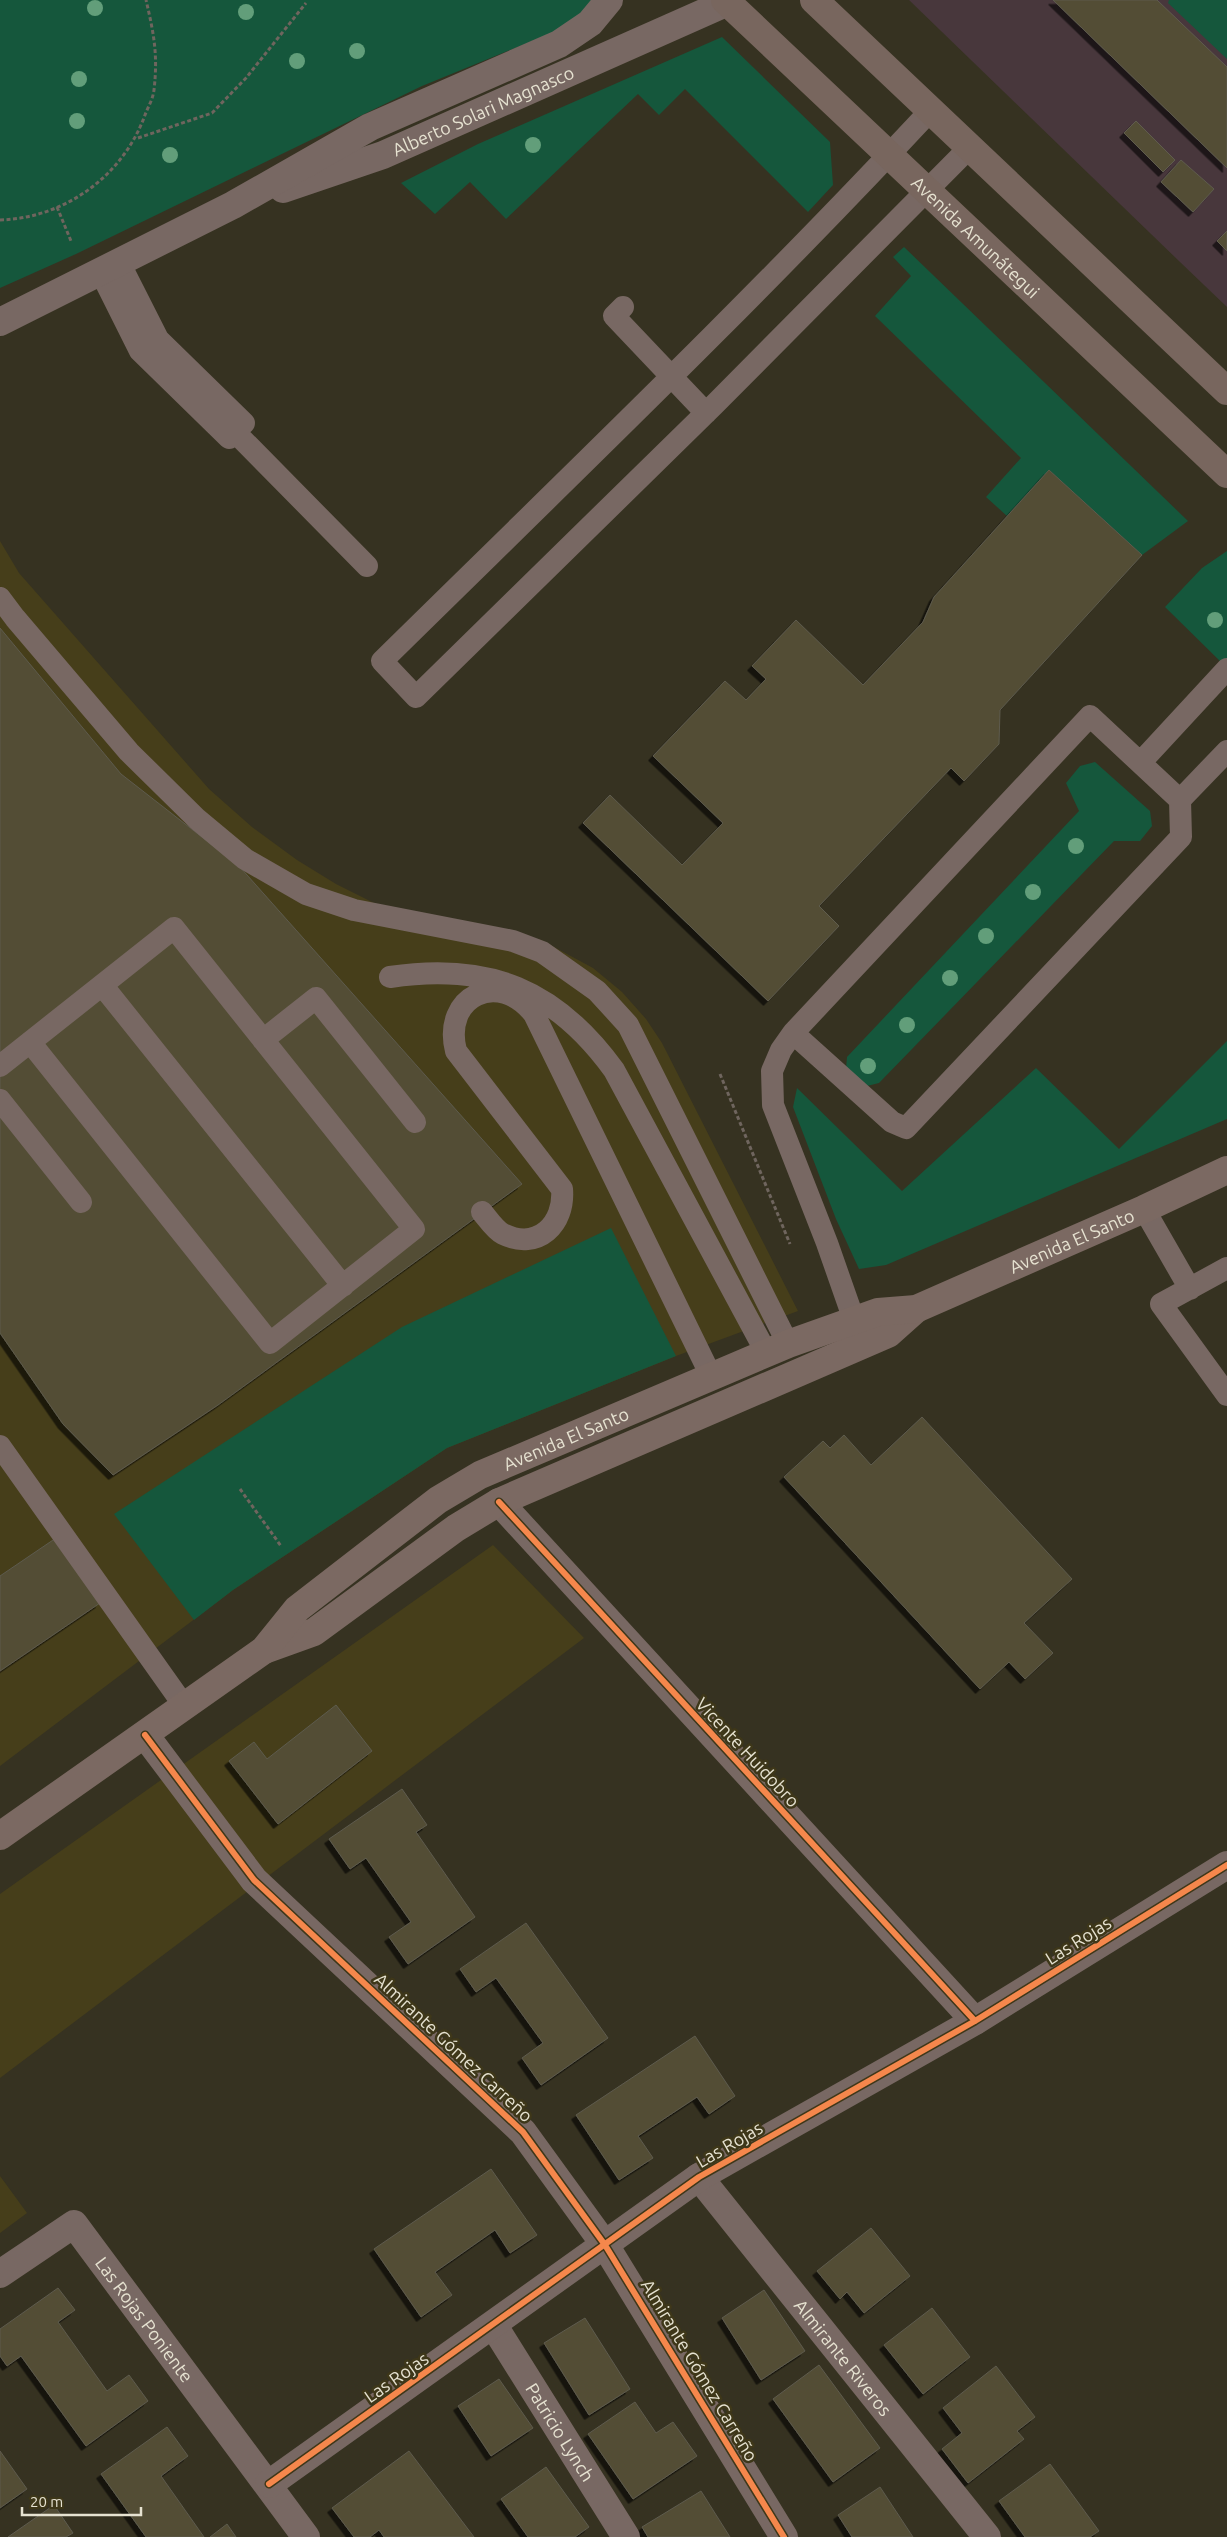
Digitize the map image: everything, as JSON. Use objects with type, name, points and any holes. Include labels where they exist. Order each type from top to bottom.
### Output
[{"type":"main road","points":[[814,0],[1227,391]]},
{"type":"main road","name":"Avenida Amunátegui","points":[[727,1],[890,155],[926,192],[1227,474]]},
{"type":"main road","name":"Avenida El Santo","points":[[264,1650],[314,1632],[456,1528],[499,1502],[888,1334],[916,1309],[1144,1209],[1227,1170]]},
{"type":"main road","name":"Avenida El Santo","points":[[0,1836],[146,1735],[264,1650],[297,1609],[438,1500],[480,1475],[778,1349],[854,1320],[878,1312],[916,1309]]},
{"type":"street","name":"Alberto Solari Magnasco","points":[[0,322],[234,205],[370,127],[558,44],[590,24],[609,0]]},
{"type":"street","name":"Alberto Solari Magnasco","points":[[234,205],[342,171],[383,155],[727,1]]},
{"type":"street","name":"Vicente Huidobro","points":[[499,1502],[975,2021]]},
{"type":"street","name":"Almirante Gómez Carreño","points":[[146,1735],[254,1880],[523,2132],[606,2245],[784,2537]]},
{"type":"street","name":"Las Rojas","points":[[269,2484],[494,2326],[699,2177],[975,2021],[1227,1866]]},
{"type":"street","name":"Almirante Riveros","points":[[699,2177],[987,2537]]},
{"type":"street","name":"Las Rojas Poniente","points":[[0,2274],[74,2224],[269,2484]]},
{"type":"street","name":"Patricio Lynch","points":[[494,2326],[626,2537]]},
{"type":"street","points":[[269,2484],[306,2537]]},
{"type":"lane","points":[[930,111],[890,155],[672,376],[382,660],[416,697],[706,413],[970,147]]},
{"type":"lane","points":[[110,267],[158,339],[236,431],[367,566]]},
{"type":"lane","points":[[623,307],[614,316],[706,413]]},
{"type":"lane","points":[[0,598],[129,752],[197,819],[245,859],[306,894],[354,910],[513,941],[542,952],[597,992],[628,1025],[778,1349]]},
{"type":"lane","points":[[1141,762],[1227,669]]},
{"type":"lane","points":[[794,1033],[892,1122],[906,1128],[1181,837],[1180,800],[1090,716],[794,1033],[782,1050],[772,1071],[773,1105],[827,1242],[854,1320]]},
{"type":"lane","points":[[1180,800],[1227,751]]},
{"type":"lane","points":[[0,1066],[102,984],[174,928],[414,1229],[270,1343],[30,1042]]},
{"type":"lane","points":[[390,977],[450,972],[480,976],[509,985],[541,999],[569,1019],[594,1042],[614,1070],[778,1349]]},
{"type":"lane","points":[[102,984],[343,1286]]},
{"type":"lane","points":[[482,1212],[502,1234],[515,1238],[530,1239],[543,1234],[553,1226],[560,1215],[563,1202],[562,1189],[456,1051],[453,1039],[454,1026],[458,1014],[465,1004],[475,996],[488,992],[502,991],[520,999],[534,1014],[712,1378]]},
{"type":"lane","points":[[264,1040],[316,998],[415,1122]]},
{"type":"lane","points":[[0,1100],[81,1202]]},
{"type":"lane","points":[[1144,1209],[1190,1289]]},
{"type":"lane","points":[[1227,1268],[1161,1304],[1227,1395]]},
{"type":"lane","points":[[0,1446],[185,1707]]},
{"type":"path","points":[[0,220],[22,219],[68,204],[107,176],[137,138],[154,92],[156,44],[146,0]]},
{"type":"path","points":[[137,138],[212,113],[246,78],[306,4]]},
{"type":"path","points":[[57,207],[71,241]]},
{"type":"path","points":[[720,1074],[790,1246]]},
{"type":"path","points":[[240,1489],[281,1546]]},
{"type":"shaded area","points":[[909,0],[1227,0],[1227,307],[1180,262]]},
{"type":"shaded area","points":[[0,541],[19,573],[209,789],[252,827],[297,860],[336,884],[376,904],[541,940],[593,968],[622,992],[646,1019],[662,1043],[798,1311],[676,1356],[447,1448],[233,1590],[0,1766]]},
{"type":"shaded area","points":[[493,1545],[584,1638],[0,2078],[0,1894]]},
{"type":"shaded area","points":[[0,2176],[27,2213],[0,2233]]},
{"type":"green space","points":[[0,0],[600,0],[591,17],[422,86],[76,254],[0,288]]},
{"type":"green space","points":[[1169,0],[1227,0],[1227,59],[1168,3]]},
{"type":"green space","points":[[722,37],[830,142],[833,185],[808,212],[685,89],[659,115],[638,94],[506,219],[470,182],[435,214],[401,183],[478,144]]},
{"type":"green space","points":[[904,247],[1188,521],[1142,555],[1049,470],[1007,516],[986,497],[1021,458],[875,316],[911,276],[893,257]]},
{"type":"green space","points":[[1227,551],[1227,659],[1223,664],[1165,607],[1202,568]]},
{"type":"green space","points":[[1095,762],[1150,811],[1152,826],[1140,841],[1114,841],[879,1083],[867,1086],[846,1069],[847,1057],[1079,811],[1066,783],[1080,766]]},
{"type":"green space","points":[[1227,1041],[1227,1119],[886,1265],[859,1269],[836,1219],[793,1107],[797,1088],[902,1191],[1036,1068],[1119,1149]]},
{"type":"green space","points":[[611,1228],[676,1356],[447,1448],[233,1590],[194,1620],[114,1514],[402,1327]]},
{"type":"building","points":[[1053,0],[1157,0],[1227,67],[1227,168]]},
{"type":"building","points":[[1136,121],[1175,160],[1163,172],[1124,133]]},
{"type":"building","points":[[1181,160],[1214,189],[1193,212],[1161,182]]},
{"type":"building","points":[[1227,231],[1227,251],[1217,241]]},
{"type":"building","points":[[1049,470],[1142,555],[1000,710],[999,744],[964,781],[951,768],[819,906],[839,926],[768,1001],[583,823],[610,795],[682,865],[723,823],[653,756],[725,681],[746,700],[766,679],[752,666],[796,620],[863,685],[923,622],[934,597]]},
{"type":"building","points":[[0,628],[121,774],[239,866],[522,1184],[218,1405],[113,1475],[63,1424],[0,1333]]},
{"type":"building","points":[[922,1417],[1072,1579],[1024,1623],[1053,1653],[1025,1679],[1009,1662],[980,1689],[784,1477],[823,1441],[830,1448],[844,1435],[871,1465]]},
{"type":"building","points":[[56,1538],[100,1603],[0,1671],[0,1576]]},
{"type":"building","points":[[336,1705],[372,1751],[278,1824],[229,1761],[254,1742],[267,1759]]},
{"type":"building","points":[[402,1789],[427,1825],[416,1832],[475,1917],[408,1964],[389,1937],[411,1922],[366,1858],[350,1869],[329,1839]]},
{"type":"building","points":[[526,1923],[608,2038],[541,2085],[522,2058],[543,2043],[496,1978],[476,1992],[460,1969]]},
{"type":"building","points":[[695,2036],[735,2096],[709,2114],[697,2097],[638,2136],[653,2158],[619,2180],[576,2115]]},
{"type":"building","points":[[491,2169],[537,2235],[510,2253],[495,2230],[435,2272],[452,2295],[421,2317],[374,2249]]},
{"type":"building","points":[[871,2228],[910,2276],[864,2313],[847,2292],[840,2299],[817,2271]]},
{"type":"building","points":[[58,2288],[75,2310],[58,2322],[107,2391],[129,2375],[148,2401],[86,2446],[21,2356],[7,2366],[0,2356],[0,2329]]},
{"type":"building","points":[[764,2290],[805,2351],[761,2380],[722,2318]]},
{"type":"building","points":[[932,2308],[970,2357],[923,2394],[884,2345]]},
{"type":"building","points":[[585,2318],[630,2389],[589,2415],[544,2343]]},
{"type":"building","points":[[819,2365],[880,2448],[833,2482],[773,2399]]},
{"type":"building","points":[[996,2366],[1035,2417],[1017,2431],[1024,2439],[968,2483],[942,2449],[962,2433],[943,2408]]},
{"type":"building","points":[[499,2379],[533,2428],[491,2456],[458,2406]]},
{"type":"building","points":[[635,2402],[656,2433],[673,2422],[697,2456],[633,2499],[588,2434]]},
{"type":"building","points":[[167,2427],[188,2456],[161,2476],[204,2537],[146,2537],[101,2474]]},
{"type":"building","points":[[0,2451],[27,2489],[0,2508]]},
{"type":"building","points":[[409,2451],[474,2537],[384,2537],[379,2530],[370,2537],[354,2537],[332,2508]]},
{"type":"building","points":[[1050,2464],[1099,2531],[1090,2537],[1025,2537],[999,2501]]},
{"type":"building","points":[[546,2467],[589,2527],[575,2537],[528,2537],[501,2499]]},
{"type":"building","points":[[880,2487],[913,2537],[852,2537],[838,2515]]},
{"type":"building","points":[[701,2491],[730,2537],[648,2537],[642,2527]]},
{"type":"building","points":[[54,2505],[73,2533],[66,2537],[8,2537]]},
{"type":"building","points":[[227,2524],[236,2537],[210,2537]]},
{"type":"cycle path","points":[[499,1502],[975,2021]]},
{"type":"cycle path","points":[[145,1735],[254,1880],[523,2132],[605,2245],[784,2537]]},
{"type":"cycle path","points":[[269,2484],[699,2177],[975,2021],[1227,1865]]}]
